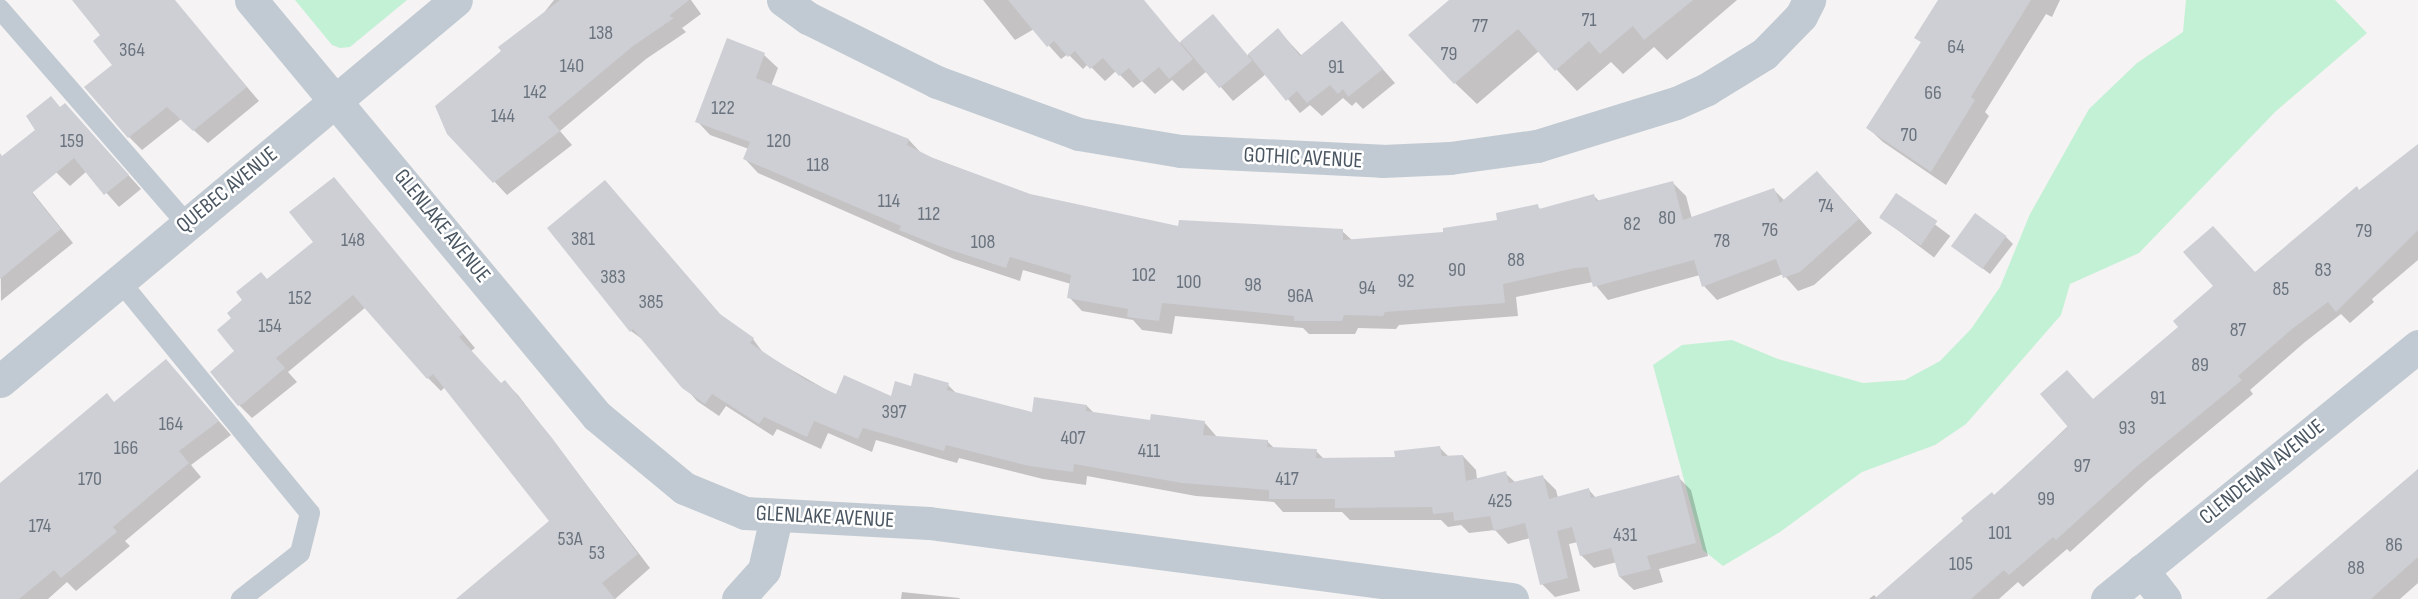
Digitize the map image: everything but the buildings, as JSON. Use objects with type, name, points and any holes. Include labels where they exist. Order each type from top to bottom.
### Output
[{"type":"street","name":"GLENLAKE AVENUE","points":[[251,0],[597,416],[684,488],[745,513],[776,517],[929,523],[1512,599]]},
{"type":"street","name":"QUEBEC AVENUE","points":[[0,381],[186,223],[337,101],[456,0]]},
{"type":"street","name":"GOTHIC AVENUE","points":[[783,0],[808,18],[938,81],[1079,134],[1181,151],[1382,161],[1450,158],[1537,146],[1676,103],[1717,84],[1764,54],[1800,16],[1809,0]]},
{"type":"street","name":"CLENDENAN AVENUE","points":[[2107,599],[2418,346]]},
{"type":"street","points":[[738,599],[764,570],[776,517]]},
{"type":"street","points":[[2142,570],[2165,599]]},
{"type":"lane","points":[[0,9],[186,223]]},
{"type":"lane","points":[[119,280],[310,513],[300,552],[241,599]]},
{"type":"green space","points":[[295,0],[407,0],[350,47],[340,48],[332,45]]},
{"type":"green space","points":[[2186,0],[2335,0],[2367,33],[2275,112],[2139,253],[2070,284],[2061,315],[1966,424],[1935,445],[1862,472],[1780,532],[1723,566],[1703,550],[1653,365],[1682,345],[1732,340],[1778,359],[1863,383],[1905,380],[1940,361],[1971,329],[2000,287],[2030,214],[2089,109],[2137,63],[2183,32]]}]
